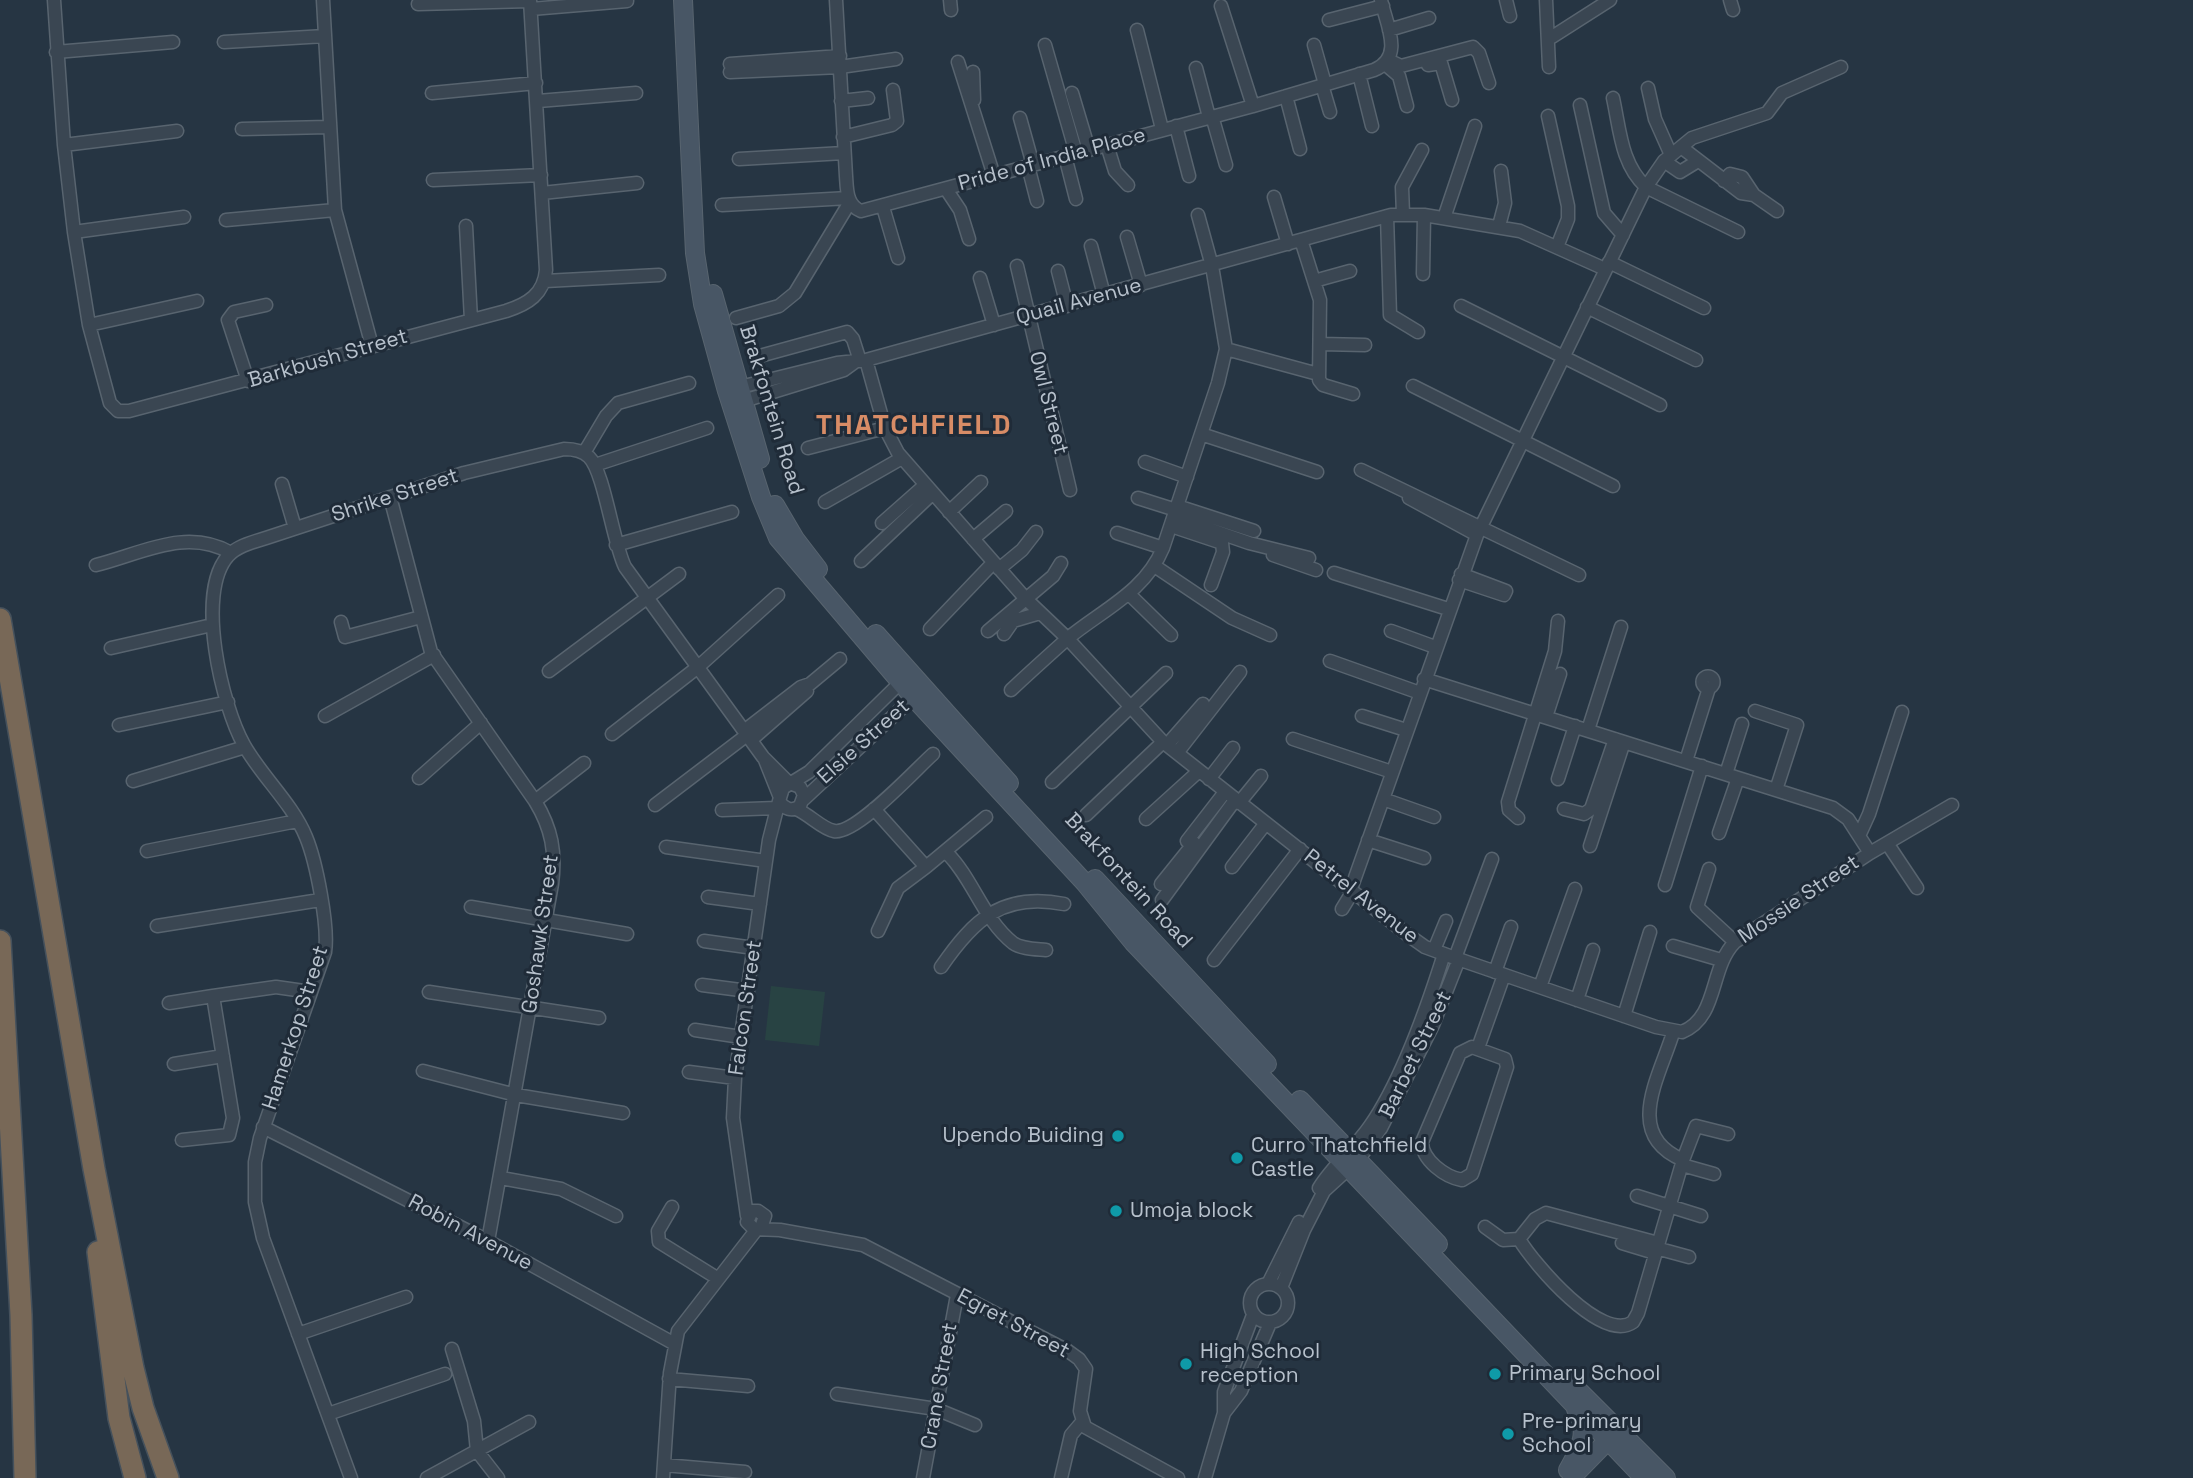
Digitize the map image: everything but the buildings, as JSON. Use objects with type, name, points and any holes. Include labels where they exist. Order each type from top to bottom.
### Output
[{"type":"highway","points":[[0,618],[94,1169],[133,1368],[143,1408],[168,1478]]},
{"type":"highway","points":[[0,941],[22,1315],[25,1478]]},
{"type":"highway","points":[[94,1169],[94,1200],[111,1366],[119,1418],[135,1478]]},
{"type":"street","points":[[54,0],[64,145],[89,325],[197,301]]},
{"type":"street","points":[[323,0],[328,127],[335,211],[372,346]]},
{"type":"street","name":"Brakfontein Road","points":[[684,0],[696,229],[736,396],[783,522],[906,677],[1349,1161],[1564,1391],[1665,1478]]},
{"type":"street","points":[[736,318],[779,306],[795,293],[849,200],[836,0]]},
{"type":"street","points":[[1546,0],[1549,67]]},
{"type":"street","points":[[1552,37],[1609,0]]},
{"type":"street","points":[[1580,26],[1620,0]]},
{"type":"street","points":[[418,4],[627,1]]},
{"type":"street","points":[[530,3],[538,101],[545,281],[659,275]]},
{"type":"street","points":[[1330,23],[1382,5],[1395,65],[1399,76],[1410,106],[1395,65]]},
{"type":"street","points":[[1221,6],[1253,106]]},
{"type":"street","points":[[1389,30],[1429,18]]},
{"type":"street","points":[[1137,30],[1162,130]]},
{"type":"street","points":[[224,42],[326,36]]},
{"type":"street","points":[[56,52],[173,42]]},
{"type":"street","points":[[1045,45],[1078,152]]},
{"type":"street","points":[[1314,45],[1330,112]]},
{"type":"street","points":[[1395,65],[1473,47],[1479,53],[1489,83]]},
{"type":"street","points":[[730,68],[896,58]]},
{"type":"street","points":[[958,62],[994,176]]},
{"type":"street","points":[[1395,65],[1441,64],[1452,100]]},
{"type":"street","name":"Pride of India Place","points":[[722,205],[849,200],[861,211],[883,207],[1395,65]]},
{"type":"street","points":[[1058,66],[1078,152]]},
{"type":"street","points":[[1342,909],[1352,890],[1448,609],[1479,531],[1646,187],[1672,154],[1699,134],[1770,111],[1782,93],[1841,67]]},
{"type":"street","points":[[1196,68],[1227,159]]},
{"type":"street","points":[[972,72],[975,111]]},
{"type":"street","points":[[1359,74],[1372,126]]},
{"type":"street","points":[[432,93],[536,83]]},
{"type":"street","points":[[1647,88],[1655,119],[1680,172],[1698,161]]},
{"type":"street","points":[[843,137],[892,125],[897,121],[893,90]]},
{"type":"street","points":[[538,101],[636,93]]},
{"type":"street","points":[[1072,93],[1078,152],[1076,198]]},
{"type":"street","points":[[1286,96],[1300,149]]},
{"type":"street","points":[[841,101],[868,98]]},
{"type":"street","points":[[1613,98],[1627,164],[1646,187],[1738,232]]},
{"type":"street","points":[[1580,105],[1604,213],[1623,235]]},
{"type":"street","points":[[1548,116],[1568,206],[1568,219],[1557,247]]},
{"type":"street","points":[[1020,118],[1037,201]]},
{"type":"street","points":[[1176,126],[1189,176]]},
{"type":"street","points":[[1444,218],[1475,126]]},
{"type":"street","points":[[242,129],[328,127]]},
{"type":"street","points":[[64,145],[177,131]]},
{"type":"street","points":[[1107,145],[1115,172],[1128,186]]},
{"type":"street","points":[[1403,215],[1402,187],[1422,150]]},
{"type":"street","points":[[739,159],[844,153]]},
{"type":"street","points":[[1672,154],[1698,161],[1724,181],[1730,174],[1742,177],[1754,195],[1777,211]]},
{"type":"street","points":[[1499,226],[1506,203],[1501,171]]},
{"type":"street","points":[[433,180],[541,176]]},
{"type":"street","points":[[542,193],[638,183]]},
{"type":"street","points":[[946,189],[960,210],[969,239]]},
{"type":"street","points":[[1275,197],[1313,287],[1321,315],[1318,374],[1323,386],[1353,394]]},
{"type":"street","points":[[883,207],[898,258]]},
{"type":"street","points":[[226,220],[335,211]]},
{"type":"street","points":[[1011,690],[1068,639],[1129,594],[1156,567],[1201,434],[1226,349],[1212,266],[1198,215]]},
{"type":"street","points":[[1423,215],[1423,274]]},
{"type":"street","name":"Quail Avenue","points":[[736,396],[807,375],[836,362],[860,361],[994,326],[1387,216],[1423,215],[1520,231],[1607,265],[1704,308]]},
{"type":"street","points":[[1387,216],[1388,308],[1394,319],[1419,332]]},
{"type":"street","points":[[74,232],[184,217]]},
{"type":"street","points":[[466,226],[471,320]]},
{"type":"street","points":[[1126,237],[1141,285]]},
{"type":"street","points":[[1090,246],[1104,295]]},
{"type":"street","name":"Owl Street","points":[[1017,266],[1070,490]]},
{"type":"street","points":[[1058,271],[1067,306]]},
{"type":"street","points":[[1313,287],[1350,271]]},
{"type":"street","points":[[980,278],[994,326]]},
{"type":"street","name":"Barkbush Street","points":[[89,325],[110,403],[118,411],[129,411],[526,304],[545,281]]},
{"type":"street","points":[[248,381],[228,320],[234,312],[266,305]]},
{"type":"street","points":[[1461,306],[1660,405]]},
{"type":"street","points":[[1587,307],[1696,360]]},
{"type":"street","name":"Petrel Avenue","points":[[756,357],[847,332],[886,428],[902,458],[1024,598],[1068,639],[1169,747],[1352,890],[1403,939],[1673,1033]]},
{"type":"street","points":[[1321,345],[1365,345]]},
{"type":"street","points":[[1226,349],[1318,374]]},
{"type":"street","points":[[689,383],[618,403],[606,416],[584,453],[595,465],[616,545],[625,567],[763,757],[802,791],[799,805],[774,823]]},
{"type":"street","points":[[1413,386],[1613,485]]},
{"type":"street","points":[[595,465],[707,428]]},
{"type":"street","points":[[808,449],[886,428]]},
{"type":"street","points":[[1201,434],[1317,472]]},
{"type":"street","name":"Shrike Street","points":[[231,553],[295,528],[464,473],[552,452],[572,449],[584,453]]},
{"type":"street","points":[[825,502],[902,458]]},
{"type":"street","points":[[1145,462],[1187,477]]},
{"type":"street","points":[[1361,470],[1405,493],[1411,501],[1428,505],[1479,531],[1579,575]]},
{"type":"street","points":[[949,512],[981,482]]},
{"type":"street","points":[[282,484],[295,528]]},
{"type":"street","points":[[882,523],[929,489]]},
{"type":"street","points":[[871,544],[929,489]]},
{"type":"street","points":[[861,561],[929,489]]},
{"type":"street","name":"Goshawk Street","points":[[390,497],[421,617],[434,656],[545,817],[554,845],[554,869],[546,922],[488,1241]]},
{"type":"street","points":[[1138,498],[1222,543],[1223,552],[1211,585]]},
{"type":"street","points":[[972,539],[1006,511]]},
{"type":"street","points":[[616,545],[732,512]]},
{"type":"street","points":[[1174,515],[1252,537],[1309,558]]},
{"type":"street","points":[[930,629],[996,566],[1023,550],[1036,533]]},
{"type":"street","points":[[1117,533],[1163,548]]},
{"type":"street","points":[[1252,537],[1259,550],[1315,570]]},
{"type":"street","points":[[96,565],[176,541],[204,542],[231,553]]},
{"type":"street","name":"Hamerkop Street","points":[[231,553],[214,587],[212,625],[228,702],[245,747],[297,821],[310,848],[326,941],[311,992],[263,1127],[255,1162],[256,1214],[351,1478]]},
{"type":"street","points":[[988,632],[1024,598],[1053,576],[1061,563]]},
{"type":"street","points":[[1156,567],[1232,618],[1270,635]]},
{"type":"street","points":[[1334,573],[1448,609]]},
{"type":"street","points":[[549,671],[679,574]]},
{"type":"street","points":[[1460,577],[1482,585]]},
{"type":"street","points":[[1129,594],[1171,635]]},
{"type":"street","points":[[612,734],[698,667],[778,595]]},
{"type":"street","points":[[1004,634],[1013,621],[1040,613]]},
{"type":"street","points":[[341,622],[345,637],[421,617]]},
{"type":"street","points":[[1541,715],[1555,651],[1558,621]]},
{"type":"street","points":[[111,648],[212,625]]},
{"type":"street","points":[[1558,779],[1582,728],[1621,627]]},
{"type":"street","points":[[1391,631],[1435,647]]},
{"type":"street","points":[[325,716],[434,656]]},
{"type":"street","points":[[655,805],[747,735],[801,687],[810,684],[840,659]]},
{"type":"street","points":[[1330,661],[1420,693]]},
{"type":"street","points":[[1086,816],[1169,747],[1240,672]]},
{"type":"street","points":[[1052,782],[1166,673]]},
{"type":"street","points":[[1518,818],[1509,810],[1508,802],[1541,715],[1560,674]]},
{"type":"street","name":"Elsie Street","points":[[791,784],[906,677]]},
{"type":"street","points":[[1424,679],[1838,810],[1870,853]]},
{"type":"street","points":[[1684,761],[1707,687]]},
{"type":"street","name":"Elsie Street","points":[[799,805],[920,692]]},
{"type":"street","points":[[119,725],[228,702]]},
{"type":"street","points":[[1169,747],[1203,704]]},
{"type":"street","points":[[1755,711],[1797,725],[1776,790]]},
{"type":"street","points":[[1859,836],[1870,814],[1902,712]]},
{"type":"street","points":[[1362,716],[1406,730]]},
{"type":"street","points":[[419,778],[481,723]]},
{"type":"street","points":[[1719,833],[1742,724]]},
{"type":"street","points":[[1293,739],[1392,772]]},
{"type":"street","points":[[1564,809],[1584,814],[1591,809],[1619,741]]},
{"type":"street","points":[[1590,846],[1619,741]]},
{"type":"street","points":[[133,781],[245,747]]},
{"type":"street","points":[[1146,819],[1204,775],[1233,748]]},
{"type":"street","points":[[763,757],[778,801],[784,807],[799,805],[826,828],[838,831],[874,809],[933,754]]},
{"type":"street","points":[[535,802],[584,763]]},
{"type":"street","points":[[1665,885],[1702,766]]},
{"type":"street","points":[[1187,841],[1232,798],[1261,776]]},
{"type":"street","points":[[778,801],[783,788],[791,784]]},
{"type":"street","points":[[1161,884],[1232,798]]},
{"type":"street","points":[[1162,900],[1232,798]]},
{"type":"street","points":[[1383,799],[1434,817]]},
{"type":"street","points":[[722,810],[778,801]]},
{"type":"street","name":"Falcon Street","points":[[756,1221],[745,1194],[733,1118],[735,1078],[766,864],[778,801]]},
{"type":"street","name":"Mossie Street","points":[[1673,1033],[1688,1030],[1704,1017],[1721,960],[1735,942],[1870,853],[1952,805]]},
{"type":"street","points":[[874,809],[926,867]]},
{"type":"street","points":[[878,931],[892,897],[926,867],[947,853],[986,817]]},
{"type":"street","points":[[147,851],[297,821]]},
{"type":"street","points":[[1232,867],[1266,823]]},
{"type":"street","points":[[1368,840],[1424,858]]},
{"type":"street","points":[[1887,844],[1917,888]]},
{"type":"street","points":[[666,847],[766,864]]},
{"type":"street","points":[[1214,960],[1300,849]]},
{"type":"street","points":[[947,853],[961,868],[988,914],[1014,943],[1046,950]]},
{"type":"street","points":[[680,855],[766,864]]},
{"type":"street","points":[[1448,956],[1492,859]]},
{"type":"street","points":[[1448,956],[1481,869]]},
{"type":"street","points":[[1709,869],[1697,908],[1735,942]]},
{"type":"street","points":[[1537,986],[1570,892]]},
{"type":"street","points":[[708,897],[760,904]]},
{"type":"street","points":[[157,926],[320,900]]},
{"type":"street","points":[[942,967],[965,934],[988,914],[1035,900],[1064,904]]},
{"type":"street","points":[[471,906],[546,922],[627,934]]},
{"type":"street","points":[[1446,921],[1448,956]]},
{"type":"street","points":[[1478,1048],[1511,927]]},
{"type":"street","points":[[1621,1015],[1650,932]]},
{"type":"street","points":[[704,941],[754,948]]},
{"type":"street","points":[[1674,946],[1721,960]]},
{"type":"street","points":[[1577,1000],[1594,950]]},
{"type":"street","name":"Barbet Street","points":[[1268,1284],[1310,1201],[1381,1128],[1436,1019],[1448,956]]},
{"type":"street","name":"Barbet Street","points":[[1281,1288],[1304,1230],[1324,1191],[1349,1161],[1380,1108],[1448,956]]},
{"type":"street","points":[[1621,1015],[1634,964]]},
{"type":"street","points":[[702,985],[748,991]]},
{"type":"street","points":[[169,1003],[276,987],[311,992]]},
{"type":"street","points":[[429,992],[600,1018]]},
{"type":"street","points":[[182,1140],[222,1138],[232,1132],[233,1118],[213,996]]},
{"type":"street","points":[[1423,1014],[1436,1019]]},
{"type":"street","points":[[695,1030],[741,1037]]},
{"type":"street","points":[[1673,1033],[1650,1105],[1648,1124],[1662,1149],[1683,1163],[1714,1174]]},
{"type":"street","points":[[1472,1047],[1478,1048],[1505,1059],[1507,1067],[1472,1174],[1467,1178],[1457,1179],[1425,1155],[1422,1142],[1460,1053],[1472,1047]]},
{"type":"street","points":[[174,1064],[223,1056]]},
{"type":"street","points":[[423,1071],[516,1095],[624,1112]]},
{"type":"street","points":[[689,1072],[735,1078]]},
{"type":"street","points":[[1485,1227],[1503,1240],[1519,1240],[1585,1313],[1623,1326],[1633,1322],[1638,1313],[1696,1126],[1728,1134]]},
{"type":"street","name":"Robin Avenue","points":[[263,1127],[488,1241],[673,1343]]},
{"type":"street","name":"Brakfontein Road","points":[[1349,1161],[1611,1433],[1644,1478]]},
{"type":"street","points":[[501,1178],[561,1189],[615,1216]]},
{"type":"street","points":[[1637,1196],[1701,1216]]},
{"type":"street","points":[[672,1207],[658,1231],[659,1242],[717,1278]]},
{"type":"street","points":[[1519,1240],[1535,1219],[1546,1213],[1689,1258]]},
{"type":"street","points":[[745,1472],[664,1471],[673,1343],[685,1319],[741,1246],[756,1221]]},
{"type":"street","name":"Egret Street","points":[[756,1221],[780,1230],[863,1245],[1079,1359],[1087,1372],[1082,1422]]},
{"type":"street","points":[[1622,1243],[1656,1248]]},
{"type":"street","points":[[1205,1478],[1224,1413],[1224,1392],[1253,1315],[1250,1305],[1253,1293],[1268,1284],[1281,1288],[1287,1295],[1287,1309],[1281,1318],[1270,1323],[1241,1391],[1224,1413]]},
{"type":"street","name":"Crane Street","points":[[923,1478],[957,1295]]},
{"type":"street","points":[[299,1334],[406,1297]]},
{"type":"street","points":[[1253,1315],[1270,1323]]},
{"type":"street","points":[[452,1349],[474,1421],[477,1451],[498,1478]]},
{"type":"street","points":[[328,1414],[445,1374]]},
{"type":"street","points":[[669,1379],[748,1386]]},
{"type":"street","points":[[1564,1391],[1580,1415],[1584,1435],[1581,1447],[1565,1475]]},
{"type":"street","points":[[837,1394],[936,1409],[975,1424]]},
{"type":"street","points":[[427,1478],[529,1422]]},
{"type":"street","points":[[1061,1478],[1071,1435],[1082,1422],[1096,1435],[1178,1478]]},
{"type":"street","points":[[1565,1475],[1611,1433]]},
{"type":"green space","points":[[771,986],[825,992],[819,1046],[765,1040]]},
{"type":"place","name":"Upendo Buiding","points":[[1118,1136]]},
{"type":"place","name":"Curro Thatchfield Castle","points":[[1237,1158]]},
{"type":"place","name":"Umoja block","points":[[1116,1211]]},
{"type":"place","name":"High School reception","points":[[1186,1364]]},
{"type":"place","name":"Primary School","points":[[1495,1374]]},
{"type":"place","name":"Pre-primary School","points":[[1508,1434]]},
{"type":"district","name":"THATCHFIELD","points":[[914,426]]}]
